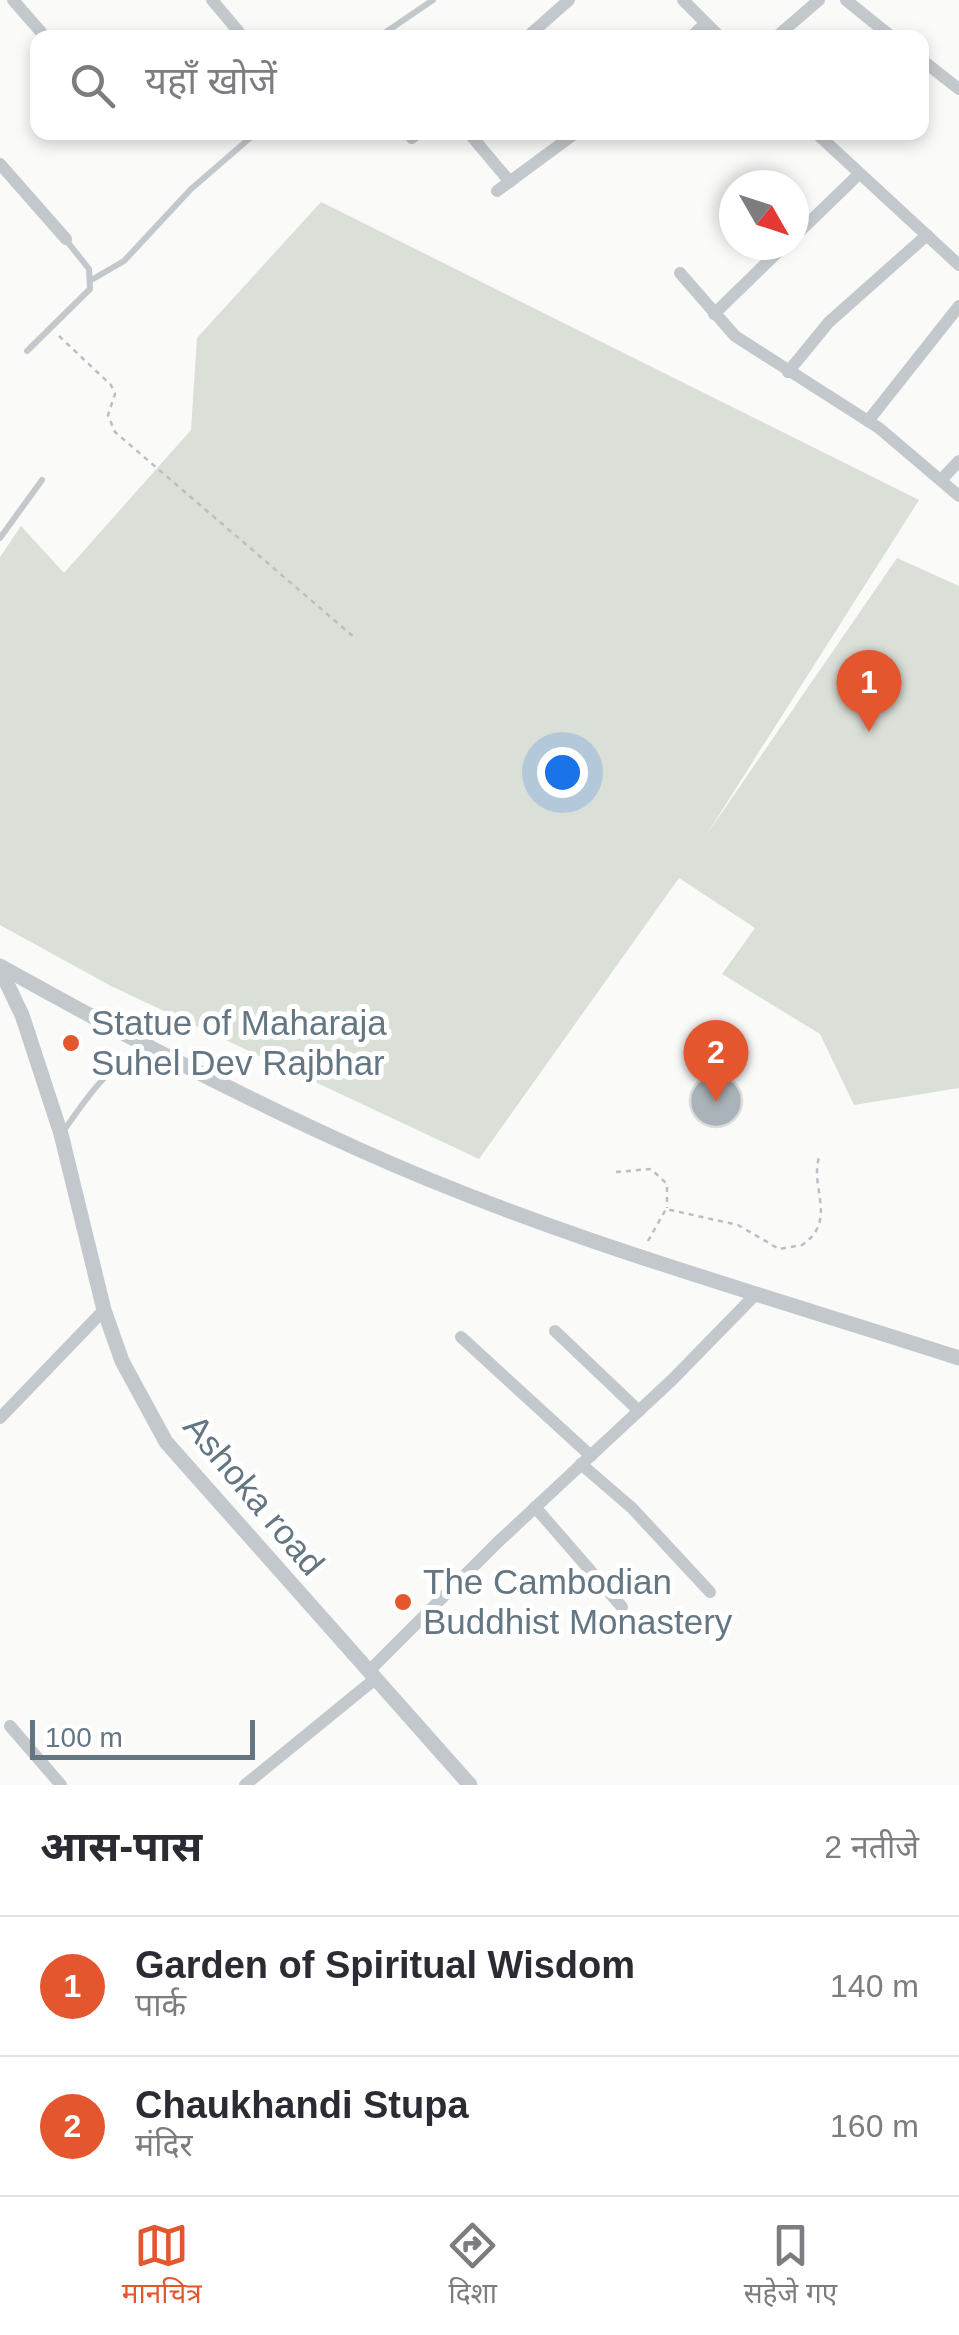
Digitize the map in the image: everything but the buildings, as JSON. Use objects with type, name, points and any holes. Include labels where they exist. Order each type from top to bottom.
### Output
[{"type":"street","points":[[13,0],[38,30]]},
{"type":"street","points":[[212,0],[237,30]]},
{"type":"street","points":[[535,30],[568,0]]},
{"type":"street","points":[[683,0],[713,30]]},
{"type":"street","points":[[784,30],[819,0]]},
{"type":"street","points":[[846,0],[883,30]]},
{"type":"street","points":[[699,30],[706,23]]},
{"type":"street","points":[[929,65],[959,89]]},
{"type":"street","points":[[475,140],[510,182]]},
{"type":"street","points":[[497,191],[566,140]]},
{"type":"street","points":[[823,140],[955,261],[959,244]]},
{"type":"street","points":[[0,164],[66,239]]},
{"type":"street","points":[[809,222],[859,174]]},
{"type":"street","points":[[788,372],[829,322],[926,235]]},
{"type":"street","points":[[714,314],[770,260]]},
{"type":"street","points":[[680,273],[735,336],[868,421],[959,496]]},
{"type":"street","points":[[868,421],[959,306]]},
{"type":"street","points":[[941,480],[959,462]]},
{"type":"street","points":[[0,968],[150,1050],[360,1150],[640,1255],[959,1358]]},
{"type":"street","name":"Ashoka road","points":[[0,968],[22,1014],[61,1134],[104,1310],[122,1361],[166,1442],[470,1785]]},
{"type":"street","points":[[246,1785],[372,1675],[535,1507],[757,1293]]},
{"type":"street","points":[[0,1418],[104,1310]]},
{"type":"street","points":[[555,1331],[638,1411]]},
{"type":"street","points":[[461,1337],[586,1460],[710,1592]]},
{"type":"street","points":[[535,1507],[622,1607]]},
{"type":"street","points":[[10,1726],[61,1785]]},
{"type":"lane","points":[[389,30],[433,0]]},
{"type":"lane","points":[[92,279],[124,261],[191,189],[248,140]]},
{"type":"lane","points":[[27,351],[90,289],[92,279],[66,239]]},
{"type":"lane","points":[[0,538],[42,480]]},
{"type":"lane","points":[[61,1134],[108,1074],[127,1057],[150,1050]]},
{"type":"path","points":[[50,328],[111,385],[115,394],[108,414],[115,432],[355,638]]},
{"type":"path","points":[[666,1210],[738,1225],[779,1250],[802,1246],[823,1216],[823,1198],[814,1178],[820,1154]]},
{"type":"path","points":[[616,1172],[640,1169],[658,1174],[668,1184],[666,1210],[640,1255]]},
{"type":"shaded area","points":[[321,202],[919,500],[705,837],[897,558],[959,586],[959,1088],[854,1105],[820,1034],[722,974],[755,928],[679,878],[479,1159],[111,986],[0,925],[0,557],[21,526],[64,573],[191,430],[197,338]]},
{"type":"place","name":"Garden of Spiritual Wisdom","points":[[869,732]]},
{"type":"place","name":"Statue of Maharaja Suhel Dev Rajbhar","points":[[71,1043]]},
{"type":"place","name":"Chaukhandi Stupa","points":[[716,1102]]},
{"type":"place","name":"The Cambodian Buddhist Monastery","points":[[403,1602]]}]
